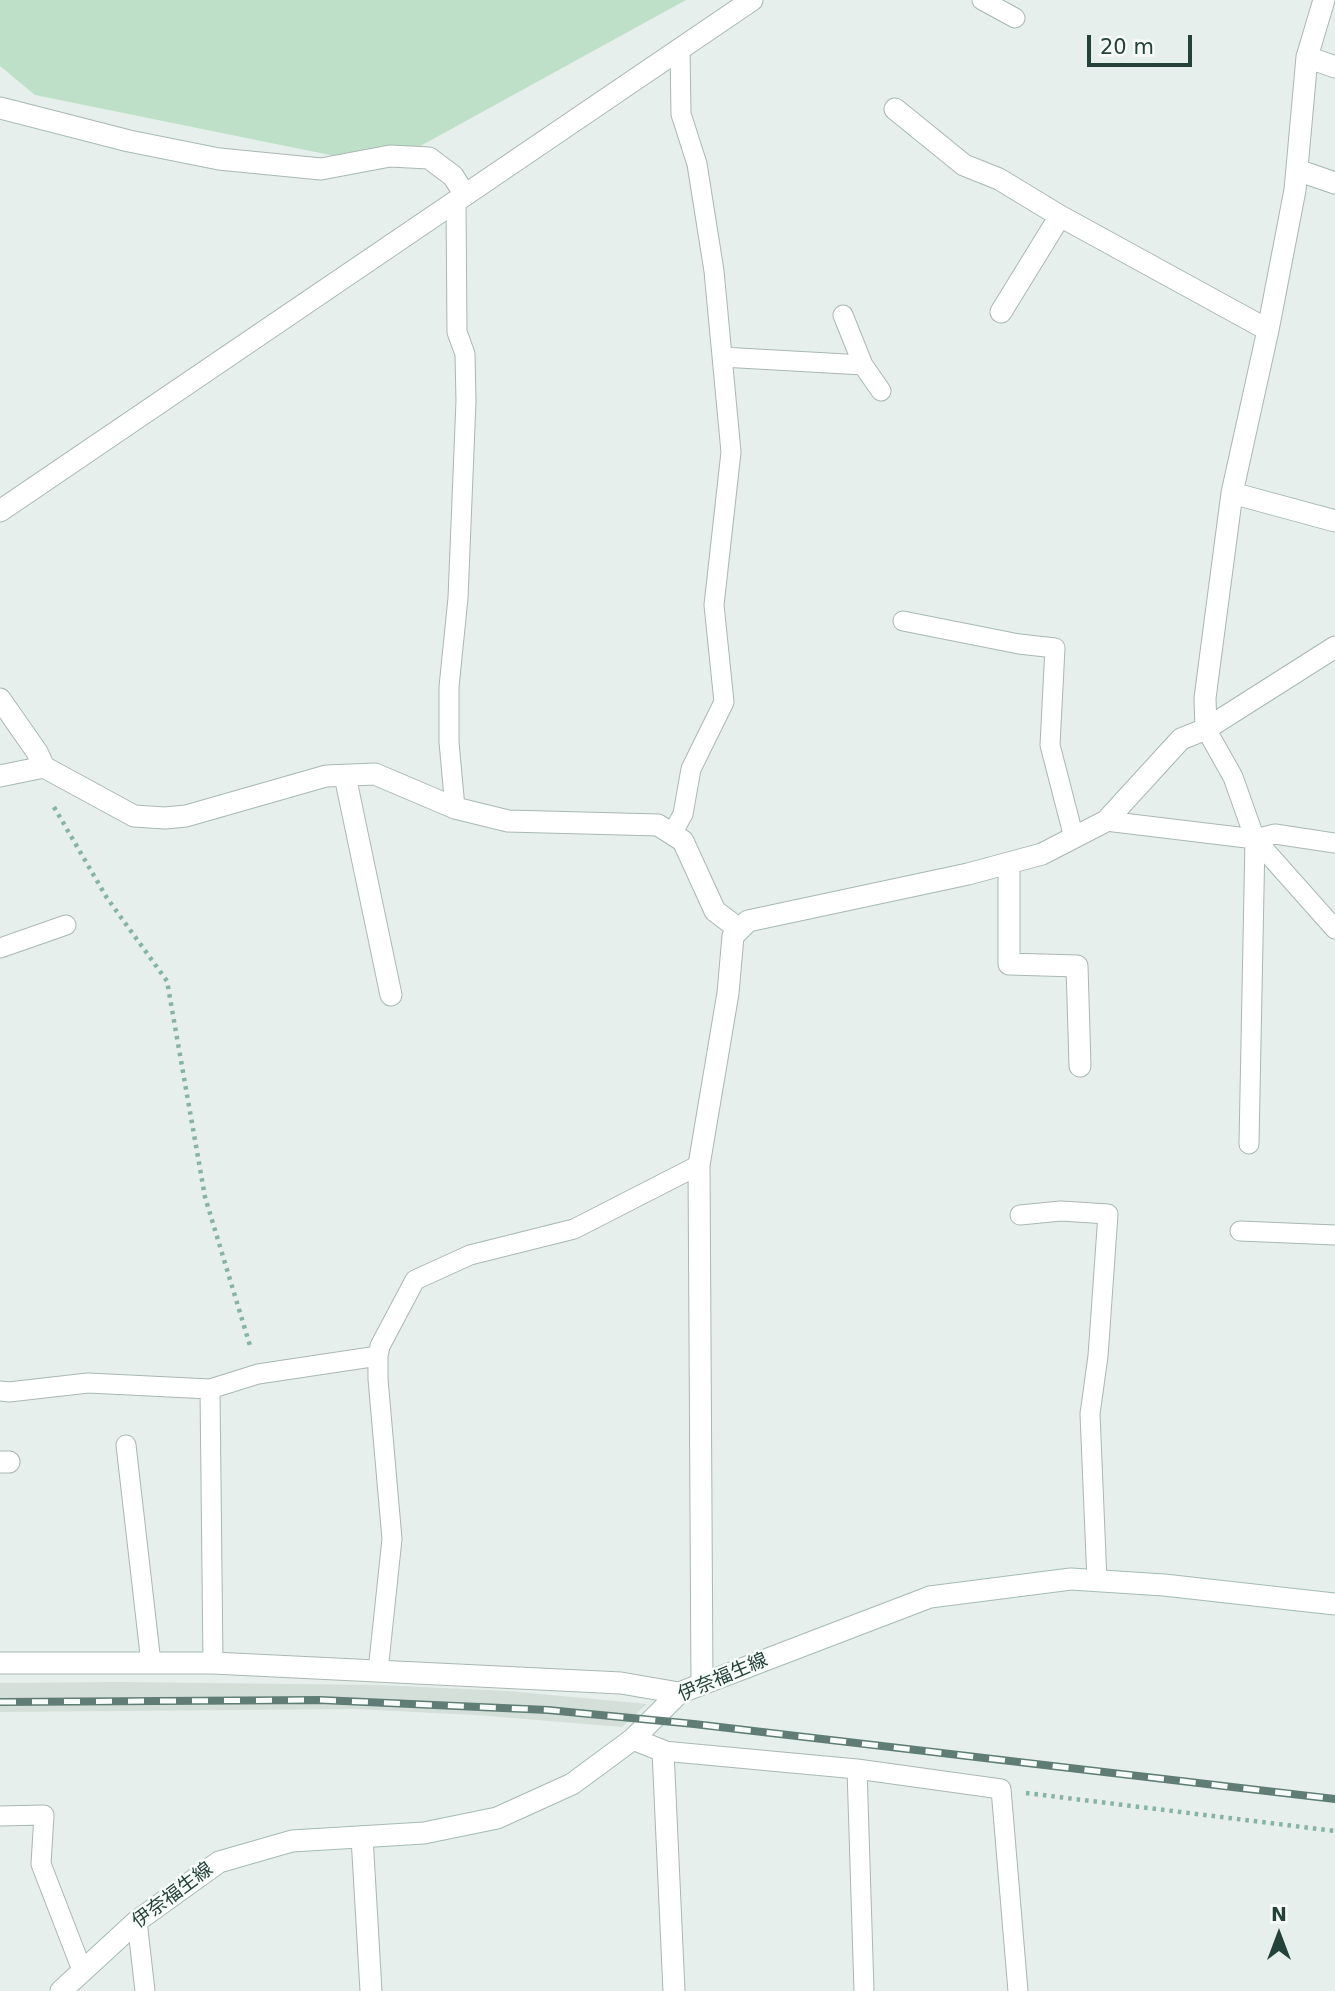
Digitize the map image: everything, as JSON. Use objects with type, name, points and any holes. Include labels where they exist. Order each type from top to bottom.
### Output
[{"type":"street","points":[[0,511],[752,0]]},
{"type":"street","points":[[1206,729],[1205,698],[1232,493],[1268,330],[1297,170],[1307,57],[1324,0]]},
{"type":"street","points":[[1307,57],[1335,67]]},
{"type":"street","points":[[0,108],[129,141],[219,159],[321,169],[390,156],[429,158],[453,176],[460,198]]},
{"type":"street","points":[[895,109],[964,165],[999,179],[1060,216],[1268,330]]},
{"type":"street","points":[[1297,170],[1335,183]]},
{"type":"street","points":[[1001,312],[1060,216]]},
{"type":"street","points":[[1232,493],[1335,521]]},
{"type":"street","points":[[702,1684],[699,1166],[728,993],[733,936],[747,921],[1042,854],[1107,821],[1181,739],[1206,729],[1335,647]]},
{"type":"street","points":[[0,699],[37,752],[44,767],[134,816],[186,816],[326,776],[375,775],[455,808],[508,821],[657,825],[683,841],[715,911],[739,929]]},
{"type":"street","points":[[0,776],[44,767]]},
{"type":"street","points":[[345,776],[391,995]]},
{"type":"street","points":[[1009,863],[1009,964],[1077,966],[1080,1066]]},
{"type":"street","name":"伊奈福生線","points":[[61,1991],[137,1922],[219,1862],[292,1841],[424,1833],[497,1818],[572,1784],[633,1740],[679,1693],[930,1597],[1071,1579],[1164,1584],[1335,1604]]},
{"type":"street","points":[[0,1663],[213,1663],[621,1683],[679,1693]]},
{"type":"street","points":[[633,1740],[663,1751],[674,1991]]},
{"type":"street","points":[[362,1837],[371,1991]]},
{"type":"lane","points":[[982,0],[1015,18]]},
{"type":"lane","points":[[672,834],[683,814],[691,769],[724,702],[714,606],[731,452],[714,271],[697,164],[681,114],[680,49]]},
{"type":"lane","points":[[455,808],[449,742],[449,687],[458,598],[466,401],[465,354],[457,332],[460,198]]},
{"type":"lane","points":[[843,315],[863,365],[881,391]]},
{"type":"lane","points":[[722,356],[863,365]]},
{"type":"lane","points":[[903,621],[1019,644],[1055,648],[1051,745],[1074,838]]},
{"type":"lane","points":[[1206,729],[1233,777],[1255,839],[1249,1144]]},
{"type":"lane","points":[[1107,821],[1255,839],[1275,834],[1335,843]]},
{"type":"lane","points":[[1255,839],[1335,929]]},
{"type":"lane","points":[[0,948],[66,925]]},
{"type":"lane","points":[[377,1671],[392,1539],[378,1379],[379,1356],[380,1346],[415,1280],[470,1255],[574,1229],[699,1166]]},
{"type":"lane","points":[[1020,1215],[1062,1211],[1108,1214],[1098,1356],[1090,1414],[1097,1581]]},
{"type":"lane","points":[[1240,1231],[1335,1235]]},
{"type":"lane","points":[[0,1391],[88,1383],[210,1389],[258,1374],[379,1356]]},
{"type":"lane","points":[[210,1389],[213,1663]]},
{"type":"lane","points":[[126,1445],[151,1663]]},
{"type":"lane","points":[[663,1751],[857,1769],[1001,1789],[1018,1991]]},
{"type":"lane","points":[[857,1769],[863,1991]]},
{"type":"lane","points":[[0,1816],[44,1815],[41,1864],[82,1970]]},
{"type":"lane","points":[[137,1922],[145,1991]]},
{"type":"path","points":[[44,767],[43,788],[107,898],[167,981],[205,1197],[258,1374]]},
{"type":"path","points":[[1001,1789],[1335,1831]]},
{"type":"shaded area","points":[[0,1683],[378,1685],[508,1691],[647,1704],[622,1727],[476,1715],[355,1709],[0,1712]]},
{"type":"green space","points":[[0,0],[686,0],[384,166],[35,95],[0,66]]},
{"type":"railway","points":[[0,1702],[320,1700],[548,1710],[694,1724],[1335,1799]]}]
